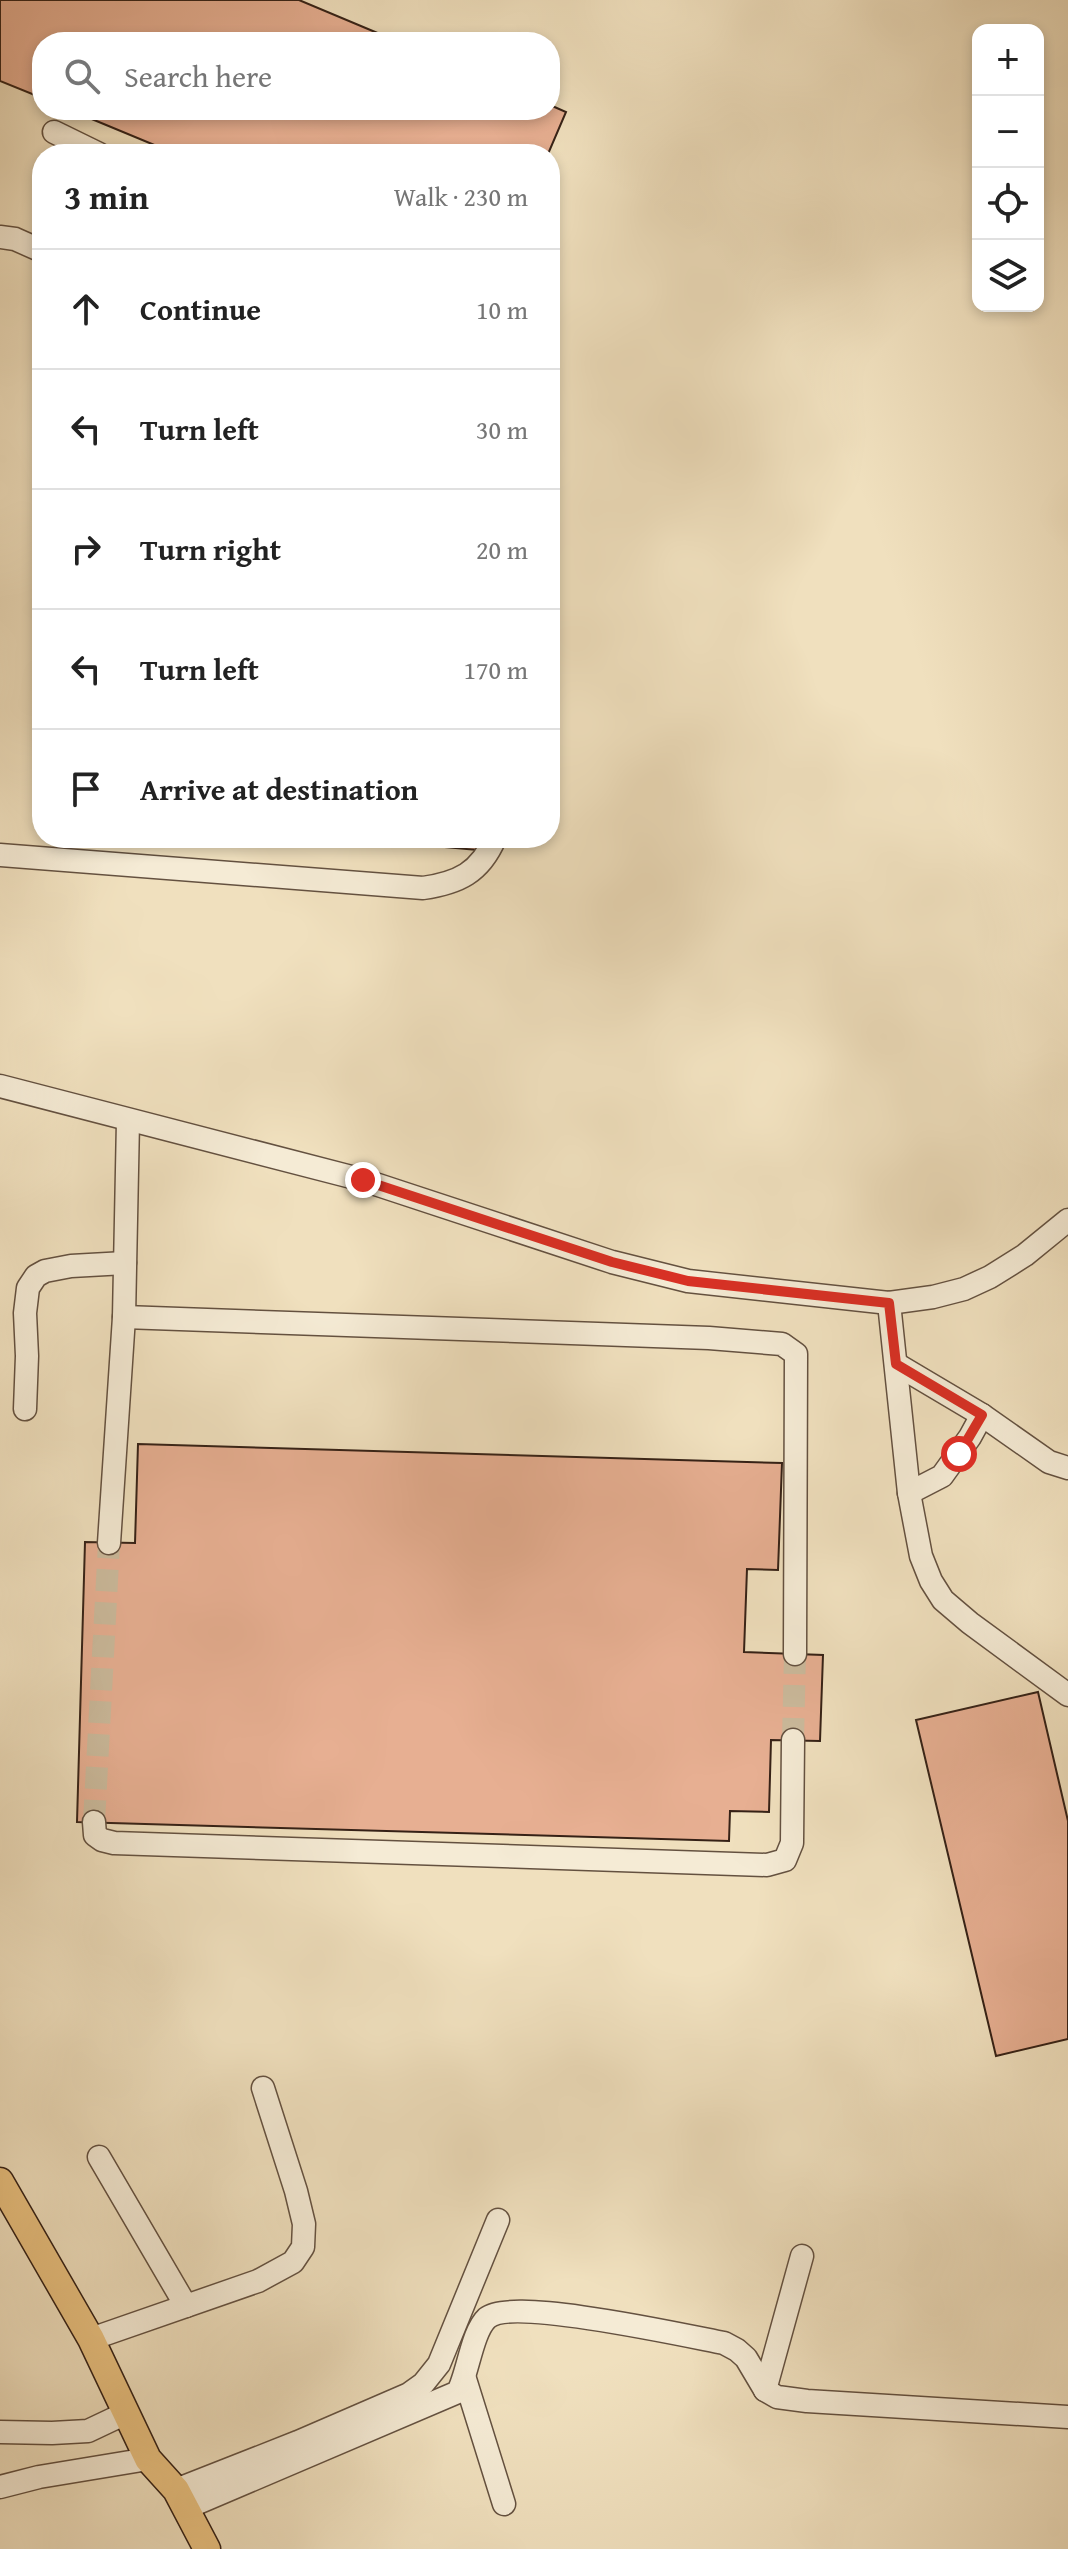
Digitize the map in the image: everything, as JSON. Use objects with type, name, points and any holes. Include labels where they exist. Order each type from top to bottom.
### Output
[{"type":"main road","points":[[0,2181],[91,2339],[148,2459],[181,2499],[207,2549]]},
{"type":"street","points":[[54,132],[79,144]]},
{"type":"street","points":[[0,237],[32,247]]},
{"type":"street","points":[[0,855],[423,888],[449,884],[471,872],[491,848]]},
{"type":"street","points":[[0,1086],[363,1180],[612,1262],[688,1281],[889,1303],[933,1297],[964,1289],[990,1277],[1025,1255],[1068,1220]]},
{"type":"street","points":[[109,1543],[124,1317],[128,1121]]},
{"type":"street","points":[[25,1409],[25,1313],[28,1288],[36,1276],[71,1266],[125,1263]]},
{"type":"street","points":[[889,1303],[909,1493],[921,1556],[931,1581],[943,1600],[970,1623],[1068,1695]]},
{"type":"street","points":[[124,1317],[709,1338],[782,1344],[796,1354],[795,1654]]},
{"type":"street","points":[[896,1364],[982,1415],[1049,1462],[1068,1468]]},
{"type":"street","points":[[909,1493],[942,1476],[982,1415]]},
{"type":"street","points":[[94,1822],[95,1835],[114,1843],[767,1865],[785,1860],[792,1843],[793,1740]]},
{"type":"street","points":[[91,2339],[258,2281],[293,2262],[303,2247],[304,2224],[263,2088]]},
{"type":"street","points":[[99,2157],[186,2306]]},
{"type":"street","points":[[181,2499],[423,2384],[439,2364],[498,2220]]},
{"type":"street","points":[[765,2390],[802,2256]]},
{"type":"street","points":[[181,2499],[458,2392],[465,2379],[475,2341],[488,2317],[500,2313],[585,2318],[724,2343],[746,2358],[765,2390],[777,2397],[1068,2417]]},
{"type":"street","points":[[465,2379],[504,2504]]},
{"type":"street","points":[[0,2432],[88,2431],[126,2413]]},
{"type":"street","points":[[0,2487],[39,2477],[148,2459]]},
{"type":"building","points":[[0,0],[299,0],[375,32],[32,32],[32,94],[0,81]]},
{"type":"building","points":[[560,109],[566,112],[552,144],[152,144],[94,120],[560,120]]},
{"type":"building","points":[[138,1444],[782,1463],[778,1570],[747,1569],[744,1652],[823,1655],[820,1741],[771,1740],[769,1812],[730,1811],[729,1841],[77,1822],[85,1542],[135,1543]]},
{"type":"building","points":[[1038,1692],[1068,1821],[1068,2039],[996,2056],[916,1720]]},
{"type":"tunnel","points":[[94,1822],[109,1543]]},
{"type":"tunnel","points":[[793,1740],[795,1654]]},
{"type":"route","points":[[363,1180],[612,1262],[688,1281],[889,1303],[896,1364],[982,1415],[959,1454]]}]
